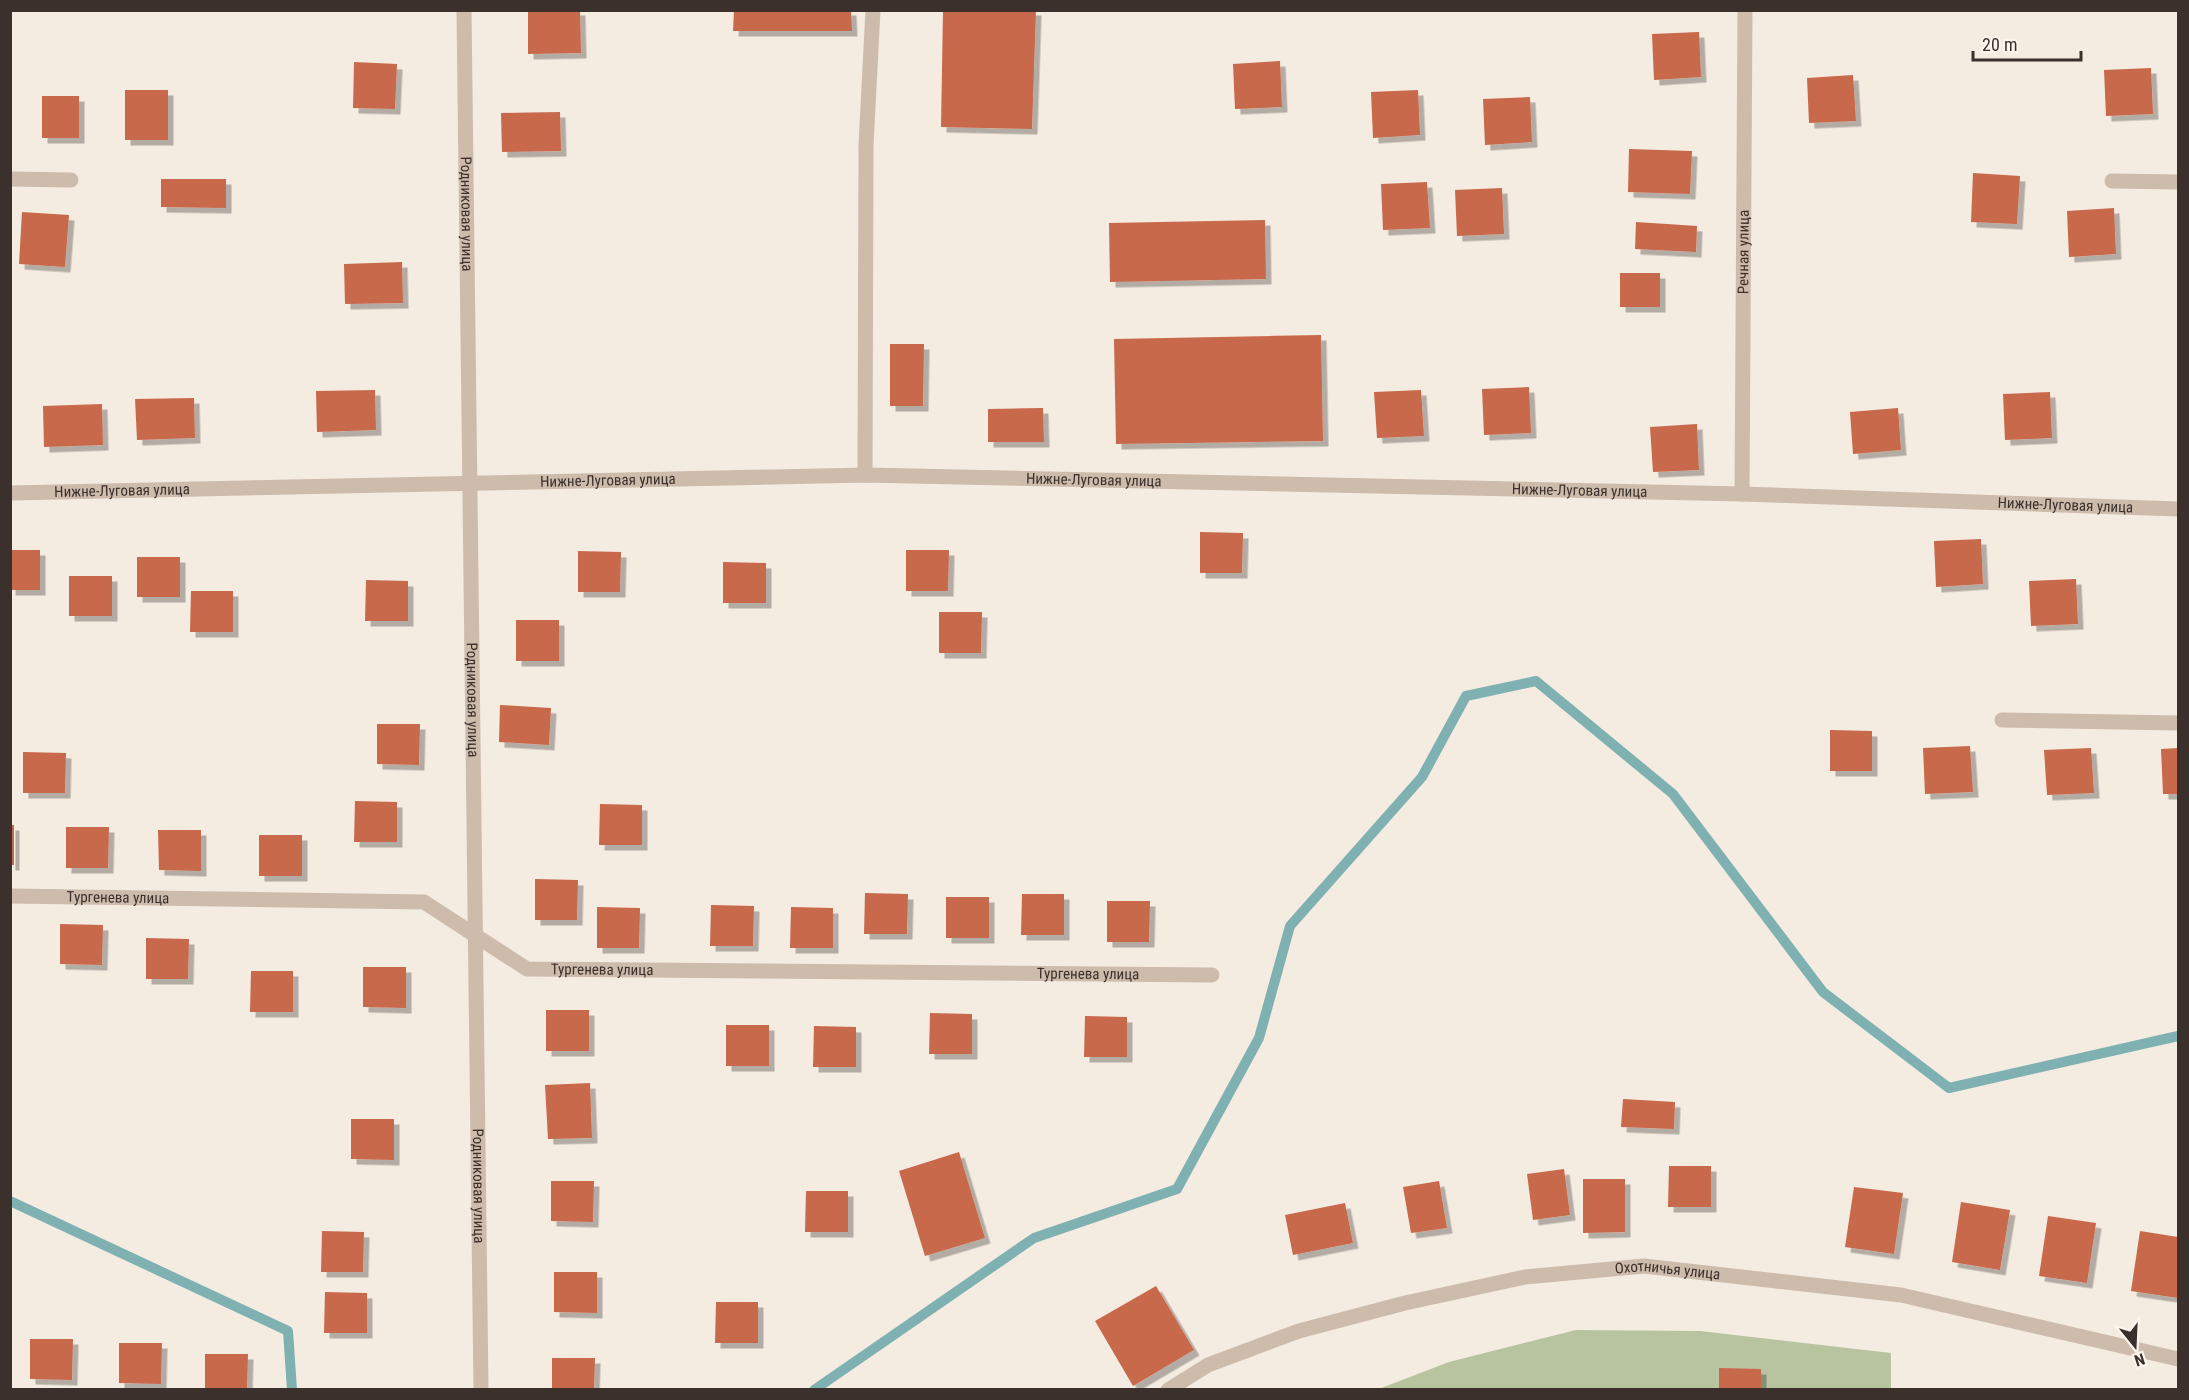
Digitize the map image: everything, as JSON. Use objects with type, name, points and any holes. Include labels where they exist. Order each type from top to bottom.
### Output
[{"type":"street","name":"Родниковая улица","points":[[464,10],[481,1389]]},
{"type":"street","points":[[865,475],[866,145],[873,10]]},
{"type":"street","name":"Речная улица","points":[[1742,494],[1745,10]]},
{"type":"street","points":[[10,179],[71,180]]},
{"type":"street","points":[[2112,181],[2178,182]]},
{"type":"street","name":"Нижне-Луговая улица","points":[[10,492],[865,475],[1742,494],[2178,509]]},
{"type":"street","points":[[2002,720],[2178,723]]},
{"type":"street","name":"Тургенева улица","points":[[10,896],[424,902],[527,969],[1212,975]]},
{"type":"street","name":"Охотничья улица","points":[[1168,1389],[1208,1365],[1299,1331],[1525,1277],[1644,1266],[1901,1295],[2178,1359]]},
{"type":"green space","points":[[1576,1330],[1700,1331],[1891,1353],[1891,1389],[1376,1390],[1449,1362]]},
{"type":"building","points":[[528,10],[580,10],[581,53],[528,54]]},
{"type":"building","points":[[734,10],[851,10],[852,31],[733,31]]},
{"type":"building","points":[[943,10],[1036,10],[1032,129],[941,127]]},
{"type":"building","points":[[1699,32],[1701,77],[1654,80],[1652,34]]},
{"type":"building","points":[[1280,61],[1282,107],[1235,109],[1233,64]]},
{"type":"building","points":[[354,62],[397,64],[395,109],[353,108]]},
{"type":"building","points":[[2151,68],[2153,114],[2106,116],[2104,70]]},
{"type":"building","points":[[1853,75],[1856,121],[1809,123],[1807,78]]},
{"type":"building","points":[[125,90],[168,90],[168,140],[125,140]]},
{"type":"building","points":[[1418,90],[1420,135],[1373,138],[1371,92]]},
{"type":"building","points":[[42,96],[79,96],[79,138],[42,138]]},
{"type":"building","points":[[1530,97],[1532,142],[1485,145],[1483,99]]},
{"type":"building","points":[[560,112],[561,151],[502,152],[501,113]]},
{"type":"building","points":[[1629,149],[1692,151],[1690,194],[1628,192]]},
{"type":"building","points":[[1973,173],[2020,176],[2017,224],[1971,222]]},
{"type":"building","points":[[161,179],[226,179],[226,208],[161,207]]},
{"type":"building","points":[[1427,182],[1430,228],[1383,230],[1381,184]]},
{"type":"building","points":[[1502,188],[1504,234],[1457,236],[1455,190]]},
{"type":"building","points":[[2114,208],[2116,254],[2069,257],[2067,211]]},
{"type":"building","points":[[22,212],[69,215],[65,267],[19,264]]},
{"type":"building","points":[[1265,220],[1266,279],[1110,282],[1109,223]]},
{"type":"building","points":[[1636,222],[1697,226],[1696,252],[1635,249]]},
{"type":"building","points":[[402,262],[403,303],[345,304],[344,264]]},
{"type":"building","points":[[1620,273],[1660,273],[1660,307],[1620,307]]},
{"type":"building","points":[[1321,335],[1323,441],[1116,444],[1114,339]]},
{"type":"building","points":[[890,344],[924,344],[923,406],[890,406]]},
{"type":"building","points":[[1529,387],[1531,433],[1484,435],[1482,389]]},
{"type":"building","points":[[375,390],[376,430],[317,432],[316,391]]},
{"type":"building","points":[[1421,390],[1424,436],[1377,438],[1374,392]]},
{"type":"building","points":[[2050,392],[2052,438],[2005,440],[2003,394]]},
{"type":"building","points":[[194,398],[195,438],[137,440],[135,399]]},
{"type":"building","points":[[102,404],[103,445],[44,447],[43,406]]},
{"type":"building","points":[[1043,408],[1044,442],[988,442],[988,409]]},
{"type":"building","points":[[1898,408],[1901,450],[1853,454],[1850,412]]},
{"type":"building","points":[[1697,424],[1699,470],[1653,472],[1650,427]]},
{"type":"building","points":[[1200,532],[1243,533],[1242,573],[1200,573]]},
{"type":"building","points":[[1981,539],[1983,584],[1936,587],[1934,541]]},
{"type":"building","points":[[10,550],[40,550],[40,590],[10,590]]},
{"type":"building","points":[[906,550],[949,550],[948,591],[906,591]]},
{"type":"building","points":[[578,551],[621,552],[620,592],[578,592]]},
{"type":"building","points":[[137,557],[180,557],[180,597],[137,597]]},
{"type":"building","points":[[723,562],[766,563],[766,603],[723,603]]},
{"type":"building","points":[[69,576],[112,576],[112,616],[69,616]]},
{"type":"building","points":[[2076,579],[2078,624],[2031,626],[2029,581]]},
{"type":"building","points":[[366,580],[408,581],[408,621],[365,621]]},
{"type":"building","points":[[191,591],[233,591],[233,632],[190,632]]},
{"type":"building","points":[[939,612],[982,612],[981,653],[939,653]]},
{"type":"building","points":[[516,620],[559,620],[559,661],[516,661]]},
{"type":"building","points":[[500,705],[551,708],[549,745],[499,742]]},
{"type":"building","points":[[377,724],[420,724],[419,765],[377,764]]},
{"type":"building","points":[[1830,730],[1872,731],[1872,771],[1830,771]]},
{"type":"building","points":[[1970,746],[1973,792],[1925,794],[1923,748]]},
{"type":"building","points":[[2091,748],[2094,793],[2047,795],[2044,750]]},
{"type":"building","points":[[2178,748],[2178,794],[2163,794],[2161,749]]},
{"type":"building","points":[[23,752],[66,753],[65,793],[23,793]]},
{"type":"building","points":[[355,801],[397,802],[397,842],[354,842]]},
{"type":"building","points":[[600,804],[642,805],[642,845],[599,845]]},
{"type":"building","points":[[10,825],[14,825],[14,865],[10,865]]},
{"type":"building","points":[[66,827],[109,827],[108,868],[66,868]]},
{"type":"building","points":[[158,830],[201,830],[201,871],[159,870]]},
{"type":"building","points":[[259,835],[302,835],[302,876],[259,876]]},
{"type":"building","points":[[535,879],[578,880],[577,920],[535,920]]},
{"type":"building","points":[[865,893],[908,894],[907,934],[864,934]]},
{"type":"building","points":[[1022,894],[1064,894],[1064,935],[1021,935]]},
{"type":"building","points":[[946,897],[989,897],[989,938],[946,938]]},
{"type":"building","points":[[1107,901],[1150,901],[1149,942],[1107,942]]},
{"type":"building","points":[[711,905],[754,906],[753,946],[710,946]]},
{"type":"building","points":[[597,907],[640,908],[639,948],[597,948]]},
{"type":"building","points":[[791,907],[833,908],[833,948],[790,948]]},
{"type":"building","points":[[60,924],[103,925],[102,965],[60,964]]},
{"type":"building","points":[[146,938],[189,939],[188,979],[146,979]]},
{"type":"building","points":[[363,967],[406,967],[406,1008],[363,1007]]},
{"type":"building","points":[[251,971],[293,971],[293,1012],[250,1012]]},
{"type":"building","points":[[546,1010],[589,1010],[589,1051],[546,1051]]},
{"type":"building","points":[[930,1013],[972,1014],[972,1054],[929,1054]]},
{"type":"building","points":[[1085,1016],[1127,1017],[1127,1057],[1084,1057]]},
{"type":"building","points":[[726,1025],[769,1025],[769,1066],[726,1066]]},
{"type":"building","points":[[814,1026],[856,1027],[856,1067],[813,1067]]},
{"type":"building","points":[[590,1083],[592,1138],[548,1139],[545,1085]]},
{"type":"building","points":[[1623,1099],[1675,1102],[1674,1129],[1621,1127]]},
{"type":"building","points":[[351,1119],[394,1119],[394,1160],[351,1159]]},
{"type":"building","points":[[959,1152],[985,1238],[925,1256],[899,1171]]},
{"type":"building","points":[[1669,1166],[1711,1166],[1711,1207],[1668,1207]]},
{"type":"building","points":[[1564,1169],[1570,1215],[1533,1220],[1527,1174]]},
{"type":"building","points":[[1583,1179],[1625,1179],[1625,1232],[1583,1233]]},
{"type":"building","points":[[551,1181],[594,1181],[593,1222],[551,1221]]},
{"type":"building","points":[[1439,1181],[1447,1228],[1411,1233],[1403,1187]]},
{"type":"building","points":[[1854,1187],[1903,1193],[1894,1254],[1845,1247]]},
{"type":"building","points":[[806,1191],[848,1191],[848,1232],[805,1232]]},
{"type":"building","points":[[1961,1202],[2010,1210],[2000,1270],[1952,1262]]},
{"type":"building","points":[[1345,1203],[1353,1243],[1293,1255],[1285,1215]]},
{"type":"building","points":[[2048,1216],[2096,1223],[2087,1283],[2039,1276]]},
{"type":"building","points":[[322,1231],[364,1232],[363,1272],[321,1272]]},
{"type":"building","points":[[2140,1231],[2178,1237],[2178,1298],[2131,1291]]},
{"type":"building","points":[[554,1272],[597,1272],[597,1313],[554,1312]]},
{"type":"building","points":[[1156,1286],[1194,1350],[1133,1386],[1095,1321]]},
{"type":"building","points":[[325,1292],[367,1293],[367,1333],[324,1333]]},
{"type":"building","points":[[716,1302],[758,1302],[758,1343],[715,1343]]},
{"type":"building","points":[[30,1339],[73,1339],[72,1380],[30,1379]]},
{"type":"building","points":[[119,1343],[162,1343],[161,1384],[119,1383]]},
{"type":"building","points":[[205,1354],[248,1354],[247,1390],[205,1390]]},
{"type":"building","points":[[552,1358],[595,1358],[594,1390],[552,1390]]},
{"type":"building","points":[[1719,1368],[1761,1369],[1761,1390],[1719,1390]]},
{"type":"waterway","points":[[814,1390],[1034,1238],[1177,1189],[1259,1038],[1290,926],[1422,777],[1466,696],[1536,681],[1673,794],[1823,992],[1949,1088],[2178,1036]]},
{"type":"waterway","points":[[10,1201],[288,1331],[292,1390]]}]
